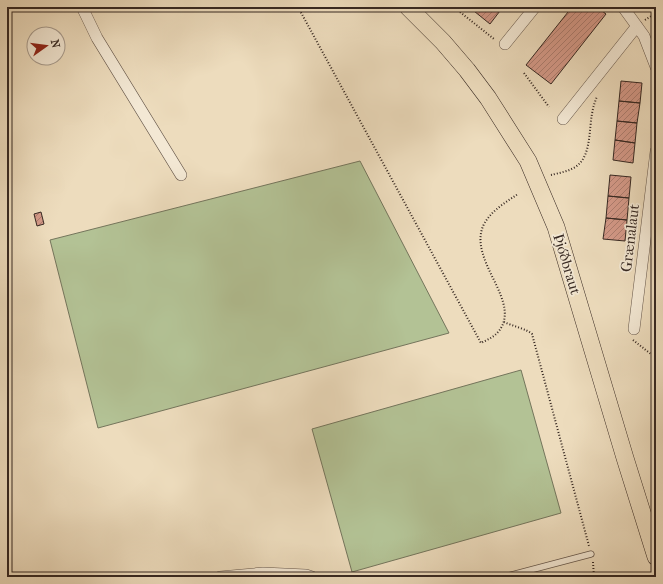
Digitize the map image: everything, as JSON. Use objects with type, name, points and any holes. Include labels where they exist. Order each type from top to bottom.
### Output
[{"type":"main road","name":"Þjóðbraut","points":[[408,7],[444,42],[467,70],[488,98],[528,161],[560,239],[656,557]]},
{"type":"street","points":[[82,7],[97,38],[181,175]]},
{"type":"street","points":[[506,44],[535,7]]},
{"type":"street","points":[[623,7],[644,36],[656,67]]},
{"type":"street","points":[[563,119],[637,26]]},
{"type":"street","name":"Grænalaut","points":[[634,329],[656,151]]},
{"type":"street","points":[[220,577],[263,573],[306,575],[312,577]]},
{"type":"lane","points":[[504,577],[591,554]]},
{"type":"path","points":[[298,7],[480,343],[498,332],[504,322],[505,316],[504,305],[483,256],[480,240],[481,232],[488,218],[499,207],[518,194]]},
{"type":"path","points":[[460,12],[494,39]]},
{"type":"path","points":[[644,36],[651,32],[644,20],[656,13]]},
{"type":"path","points":[[524,73],[549,107]]},
{"type":"path","points":[[551,176],[573,168],[582,160],[587,147],[592,112],[600,91]]},
{"type":"path","points":[[504,322],[515,327],[528,330],[532,334],[591,554],[594,577]]},
{"type":"path","points":[[634,329],[632,340],[656,358]]},
{"type":"green space","points":[[360,161],[449,333],[98,428],[50,240]]},
{"type":"green space","points":[[521,370],[561,513],[352,572],[312,429]]},
{"type":"building","points":[[469,7],[503,7],[490,24]]},
{"type":"building","points":[[572,7],[597,7],[606,14],[551,84],[526,65]]},
{"type":"building","points":[[621,81],[642,83],[640,103],[619,101]]},
{"type":"building","points":[[619,101],[640,103],[637,123],[617,121]]},
{"type":"building","points":[[617,121],[637,123],[635,143],[615,140]]},
{"type":"building","points":[[615,140],[635,143],[633,163],[613,160]]},
{"type":"building","points":[[610,175],[631,177],[629,198],[608,196]]},
{"type":"building","points":[[608,196],[629,198],[627,220],[606,218]]},
{"type":"building","points":[[41,212],[44,224],[37,226],[34,214]]},
{"type":"building","points":[[606,218],[627,220],[625,241],[603,239]]}]
